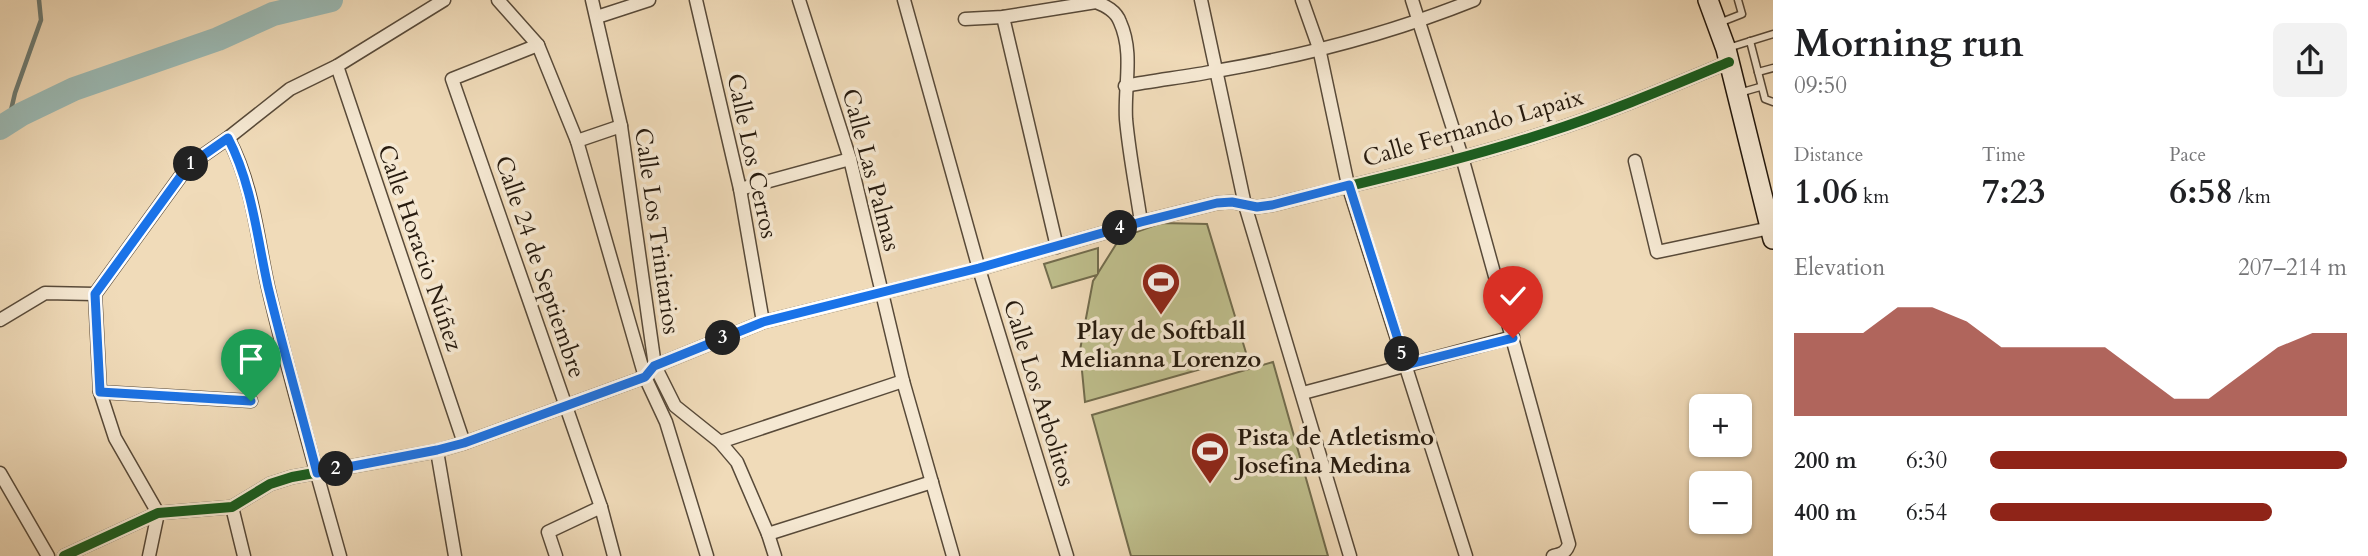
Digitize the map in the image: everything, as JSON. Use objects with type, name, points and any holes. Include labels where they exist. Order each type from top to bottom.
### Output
[{"type":"main road","points":[[1709,0],[1728,55],[1736,94],[1768,197],[1772,234]]},
{"type":"street","points":[[149,556],[158,513],[115,438],[100,392],[95,294],[188,166],[290,89],[337,66],[444,0]]},
{"type":"street","points":[[498,0],[538,45],[577,141],[645,377],[666,422],[707,556]]},
{"type":"street","name":"Calle Los Trinitarios","points":[[592,0],[621,127],[654,366],[675,406],[720,442],[737,462],[775,556]]},
{"type":"street","points":[[597,16],[649,0]]},
{"type":"street","name":"Calle Los Cerros","points":[[696,0],[740,189],[763,322]]},
{"type":"street","name":"Calle Las Palmas","points":[[799,0],[850,159],[903,380],[953,556]]},
{"type":"street","name":"Calle Los Arbolitos","points":[[904,0],[979,268],[1067,556]]},
{"type":"street","points":[[1201,0],[1245,205],[1350,556]]},
{"type":"street","points":[[1302,0],[1319,48],[1349,185],[1466,556]]},
{"type":"street","points":[[1412,0],[1462,157],[1569,544],[1562,554],[1553,556]]},
{"type":"street","points":[[1125,86],[1217,71],[1319,48],[1420,22],[1474,0]]},
{"type":"street","points":[[965,19],[1003,17],[1096,2],[1109,8],[1120,19],[1129,50],[1125,86],[1126,121],[1141,222]]},
{"type":"street","points":[[1003,17],[1057,247]]},
{"type":"street","name":"Calle 24 de Septiembre","points":[[538,45],[453,79],[601,507],[614,556]]},
{"type":"street","name":"Calle Fernando Lapaix","points":[[64,556],[158,513],[232,507],[270,484],[292,477],[464,443],[645,377],[654,366],[763,322],[979,268],[1217,203],[1257,207],[1272,205],[1462,157],[1545,133],[1639,99],[1728,55]]},
{"type":"street","name":"Calle Horacio Núñez","points":[[337,66],[464,443]]},
{"type":"street","points":[[577,141],[621,127]]},
{"type":"street","points":[[228,138],[239,159],[252,206],[268,287],[340,556]]},
{"type":"street","points":[[740,189],[850,159]]},
{"type":"street","points":[[1635,161],[1657,252],[1772,234]]},
{"type":"street","points":[[0,320],[45,293],[95,294]]},
{"type":"street","points":[[1303,393],[1513,338]]},
{"type":"street","points":[[720,442],[903,380]]},
{"type":"street","points":[[100,392],[251,401]]},
{"type":"street","points":[[437,450],[456,556]]},
{"type":"street","points":[[0,473],[48,556]]},
{"type":"street","points":[[768,534],[932,482]]},
{"type":"street","points":[[232,507],[244,556]]},
{"type":"street","points":[[556,556],[548,532],[601,507]]},
{"type":"lane","points":[[1718,23],[1742,14],[1738,0]]},
{"type":"lane","points":[[1728,55],[1749,41],[1773,34]]},
{"type":"lane","points":[[1749,41],[1760,87],[1765,99],[1773,102]]},
{"type":"lane","points":[[1758,72],[1773,68]]},
{"type":"lane","points":[[1736,94],[1760,87]]},
{"type":"green space","name":"Play de Softball Melianna Lorenzo","points":[[1161,223],[1207,224],[1247,356],[1085,402],[1080,350],[1093,281],[1097,275],[1052,288],[1044,264],[1098,248],[1098,273],[1120,238]]},
{"type":"green space","name":"Pista de Atletismo Josefina Medina","points":[[1273,362],[1328,556],[1131,556],[1092,415]]},
{"type":"waterway","points":[[8,123],[15,93],[41,20],[39,0]]},
{"type":"waterway","points":[[0,128],[22,114],[74,89],[218,39],[273,14],[331,0]]},
{"type":"cycle path","points":[[64,556],[158,513],[232,507],[270,484],[292,477],[437,451],[464,443],[645,377],[655,366],[763,322],[979,269],[1217,203],[1232,202],[1257,207],[1272,205],[1444,162],[1569,125],[1729,62]]},
{"type":"place","name":"Play de Softball Melianna Lorenzo","points":[[1161,316]]},
{"type":"place","name":"Pista de Atletismo Josefina Medina","points":[[1210,485]]},
{"type":"route","points":[[251,401],[100,392],[95,294],[188,166],[228,138],[239,159],[252,206],[268,287],[317,473],[464,443],[645,377],[654,366],[763,322],[979,268],[1217,203],[1232,202],[1257,207],[1272,205],[1349,185],[1406,365],[1513,338]]}]
